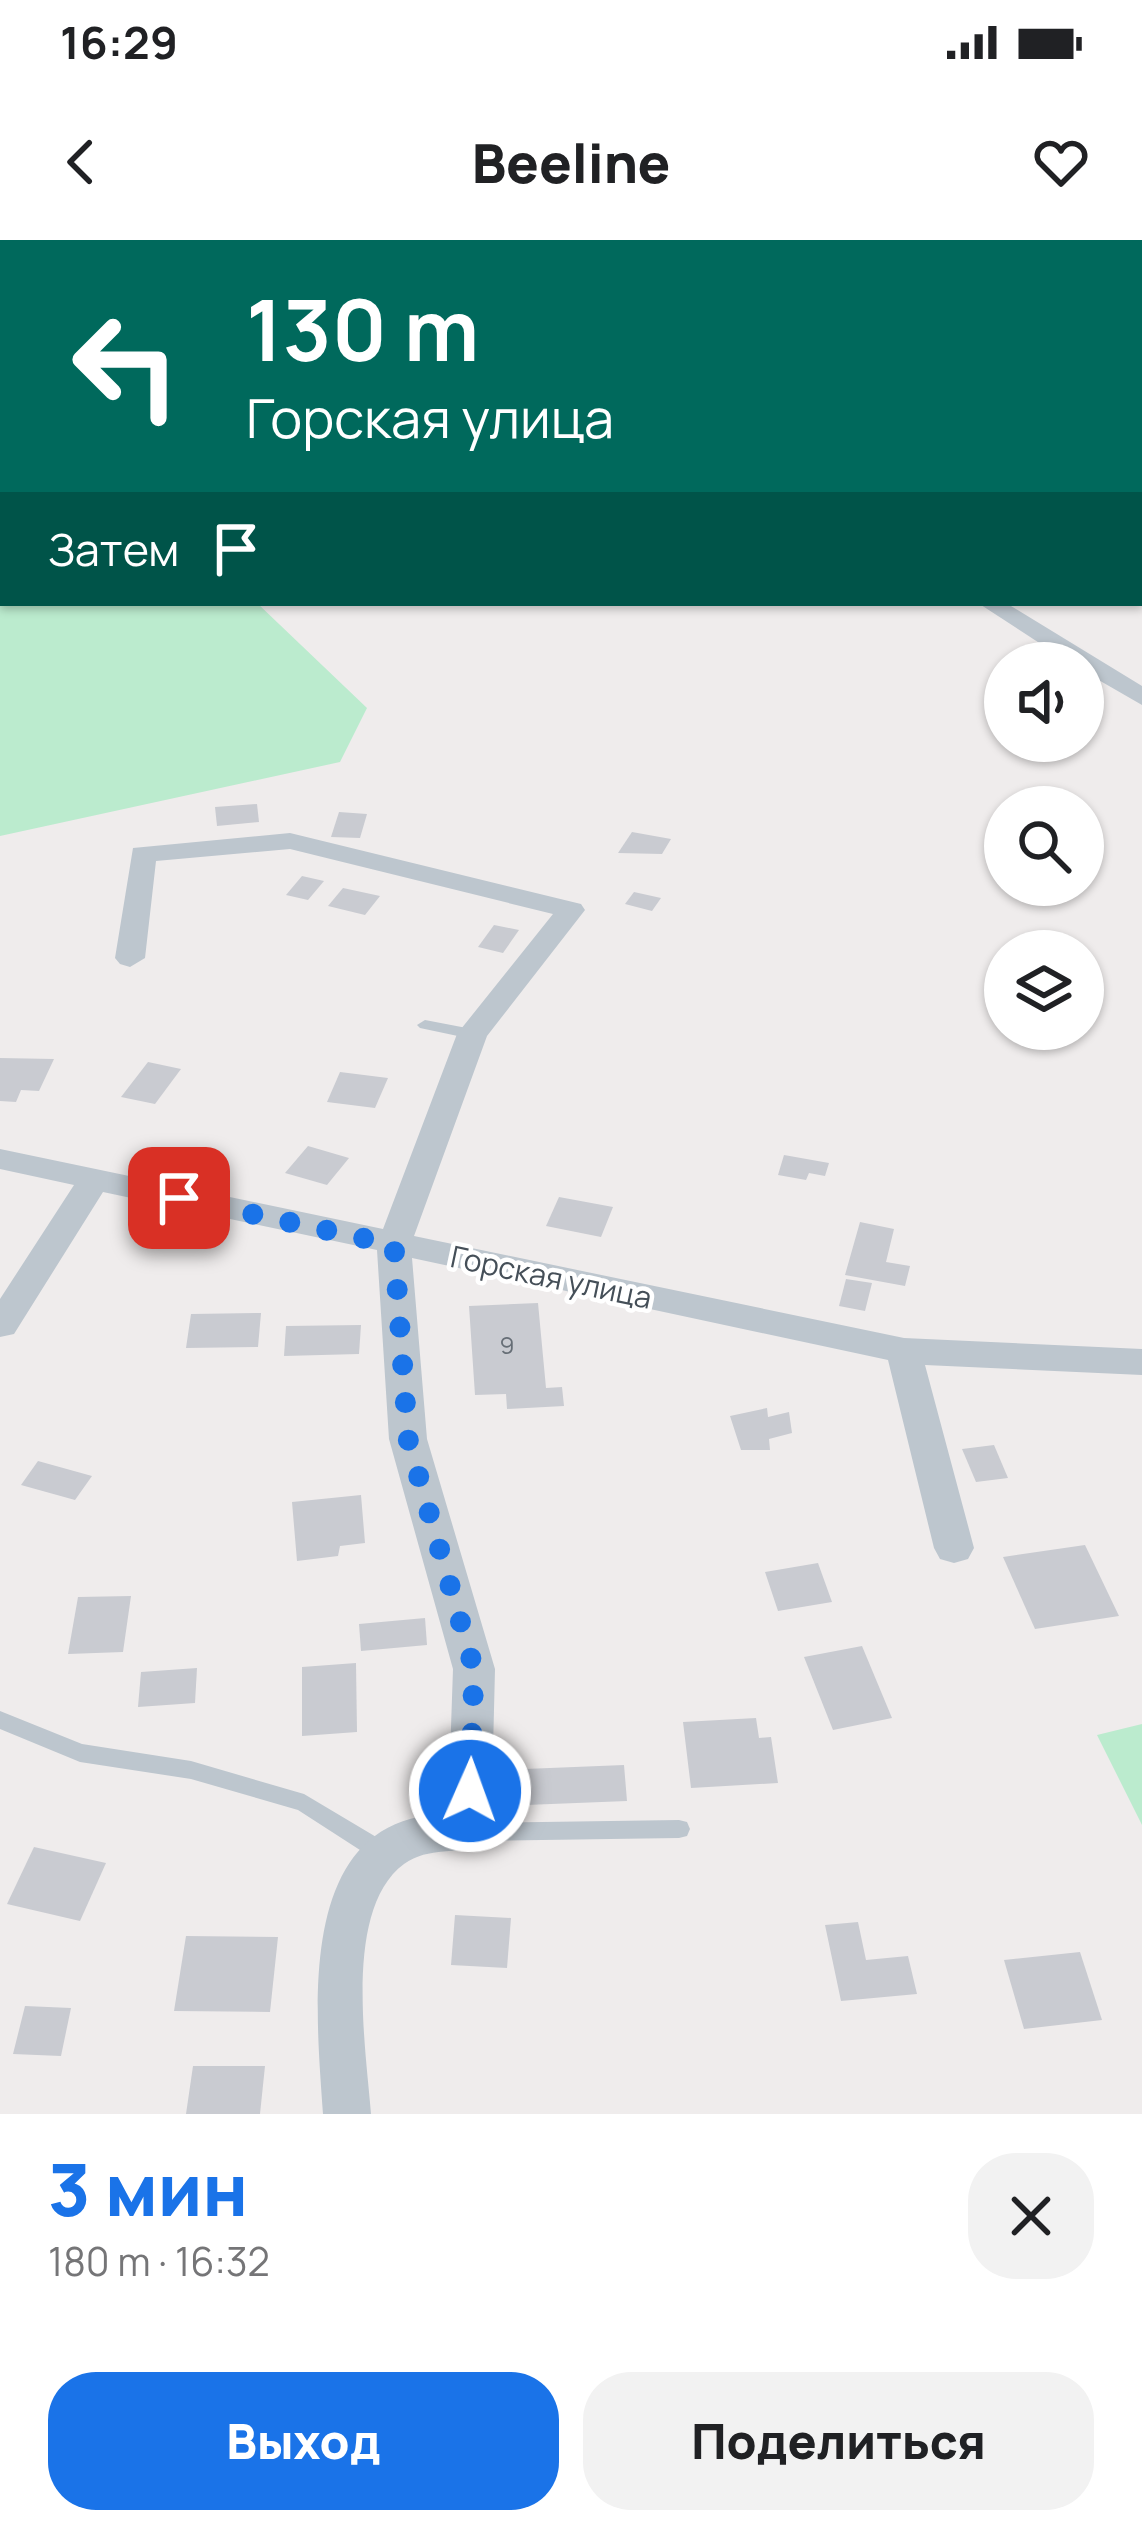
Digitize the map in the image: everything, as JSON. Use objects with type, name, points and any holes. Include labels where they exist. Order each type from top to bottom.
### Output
[{"type":"street","points":[[995,606],[1142,697]]},
{"type":"street","points":[[130,958],[143,854],[290,841],[571,910],[472,1034],[394,1245],[408,1439],[474,1669],[469,1832],[422,1834],[386,1854],[355,1888],[340,1956],[346,2114]]},
{"type":"street","name":"Горская улица","points":[[0,1159],[904,1351],[1142,1362]]},
{"type":"street","points":[[1,1325],[94,1180]]},
{"type":"street","points":[[904,1351],[954,1548]]},
{"type":"lane","points":[[425,1025],[472,1034]]},
{"type":"lane","points":[[0,1720],[80,1753],[191,1770],[304,1803],[386,1854]]},
{"type":"lane","points":[[469,1832],[679,1829]]},
{"type":"green space","points":[[0,606],[260,606],[367,708],[340,762],[0,836]]},
{"type":"green space","points":[[1142,1724],[1142,1825],[1097,1735]]},
{"type":"building","points":[[257,804],[259,822],[217,826],[215,807]]},
{"type":"building","points":[[339,812],[367,814],[360,838],[331,837]]},
{"type":"building","points":[[632,832],[671,839],[662,854],[618,853]]},
{"type":"building","points":[[302,876],[324,881],[308,900],[286,895]]},
{"type":"building","points":[[343,888],[380,896],[365,915],[328,906]]},
{"type":"building","points":[[634,892],[661,898],[652,911],[625,904]]},
{"type":"building","points":[[494,925],[519,930],[503,953],[478,947]]},
{"type":"building","points":[[0,1058],[54,1059],[39,1091],[21,1090],[16,1102],[0,1101]]},
{"type":"building","points":[[148,1062],[181,1069],[155,1104],[121,1097]]},
{"type":"building","points":[[340,1072],[388,1078],[375,1108],[327,1102]]},
{"type":"building","points":[[308,1146],[349,1158],[327,1185],[285,1173]]},
{"type":"building","points":[[784,1155],[829,1163],[825,1176],[809,1173],[806,1180],[778,1175]]},
{"type":"building","points":[[559,1197],[613,1207],[601,1237],[546,1226]]},
{"type":"building","points":[[860,1222],[894,1229],[886,1262],[910,1266],[905,1286],[845,1275]]},
{"type":"building","points":[[846,1279],[872,1283],[865,1311],[839,1306]]},
{"type":"building","points":[[538,1303],[546,1388],[562,1387],[564,1406],[507,1409],[506,1394],[475,1395],[469,1306]]},
{"type":"building","points":[[261,1313],[258,1347],[186,1348],[191,1314]]},
{"type":"building","points":[[361,1325],[359,1354],[284,1356],[286,1326]]},
{"type":"building","points":[[767,1408],[768,1417],[789,1412],[792,1433],[769,1439],[770,1450],[741,1450],[730,1416]]},
{"type":"building","points":[[994,1445],[1008,1478],[976,1482],[962,1449]]},
{"type":"building","points":[[38,1461],[92,1476],[75,1500],[21,1485]]},
{"type":"building","points":[[361,1495],[365,1543],[340,1546],[338,1556],[297,1561],[292,1502]]},
{"type":"building","points":[[1085,1545],[1119,1616],[1035,1629],[1003,1557]]},
{"type":"building","points":[[818,1563],[832,1602],[778,1611],[765,1572]]},
{"type":"building","points":[[131,1596],[123,1652],[68,1654],[78,1597]]},
{"type":"building","points":[[425,1618],[427,1645],[361,1651],[359,1624]]},
{"type":"building","points":[[862,1646],[892,1718],[833,1730],[804,1657]]},
{"type":"building","points":[[356,1663],[357,1732],[302,1736],[302,1667]]},
{"type":"building","points":[[197,1668],[195,1703],[138,1707],[141,1672]]},
{"type":"building","points":[[756,1718],[759,1738],[771,1737],[778,1783],[691,1788],[683,1722]]},
{"type":"building","points":[[624,1765],[627,1801],[526,1805],[525,1769]]},
{"type":"building","points":[[34,1847],[106,1863],[80,1921],[7,1904]]},
{"type":"building","points":[[455,1915],[511,1918],[507,1968],[451,1965]]},
{"type":"building","points":[[858,1922],[866,1960],[908,1956],[917,1994],[841,2001],[825,1925]]},
{"type":"building","points":[[186,1936],[278,1937],[270,2012],[174,2011]]},
{"type":"building","points":[[1080,1952],[1102,2020],[1024,2029],[1004,1960]]},
{"type":"building","points":[[25,2006],[71,2008],[61,2056],[13,2054]]},
{"type":"building","points":[[193,2066],[265,2066],[260,2114],[186,2114]]},
{"type":"route","points":[[179,1198],[394,1245],[408,1439],[474,1669],[470,1791]]}]
